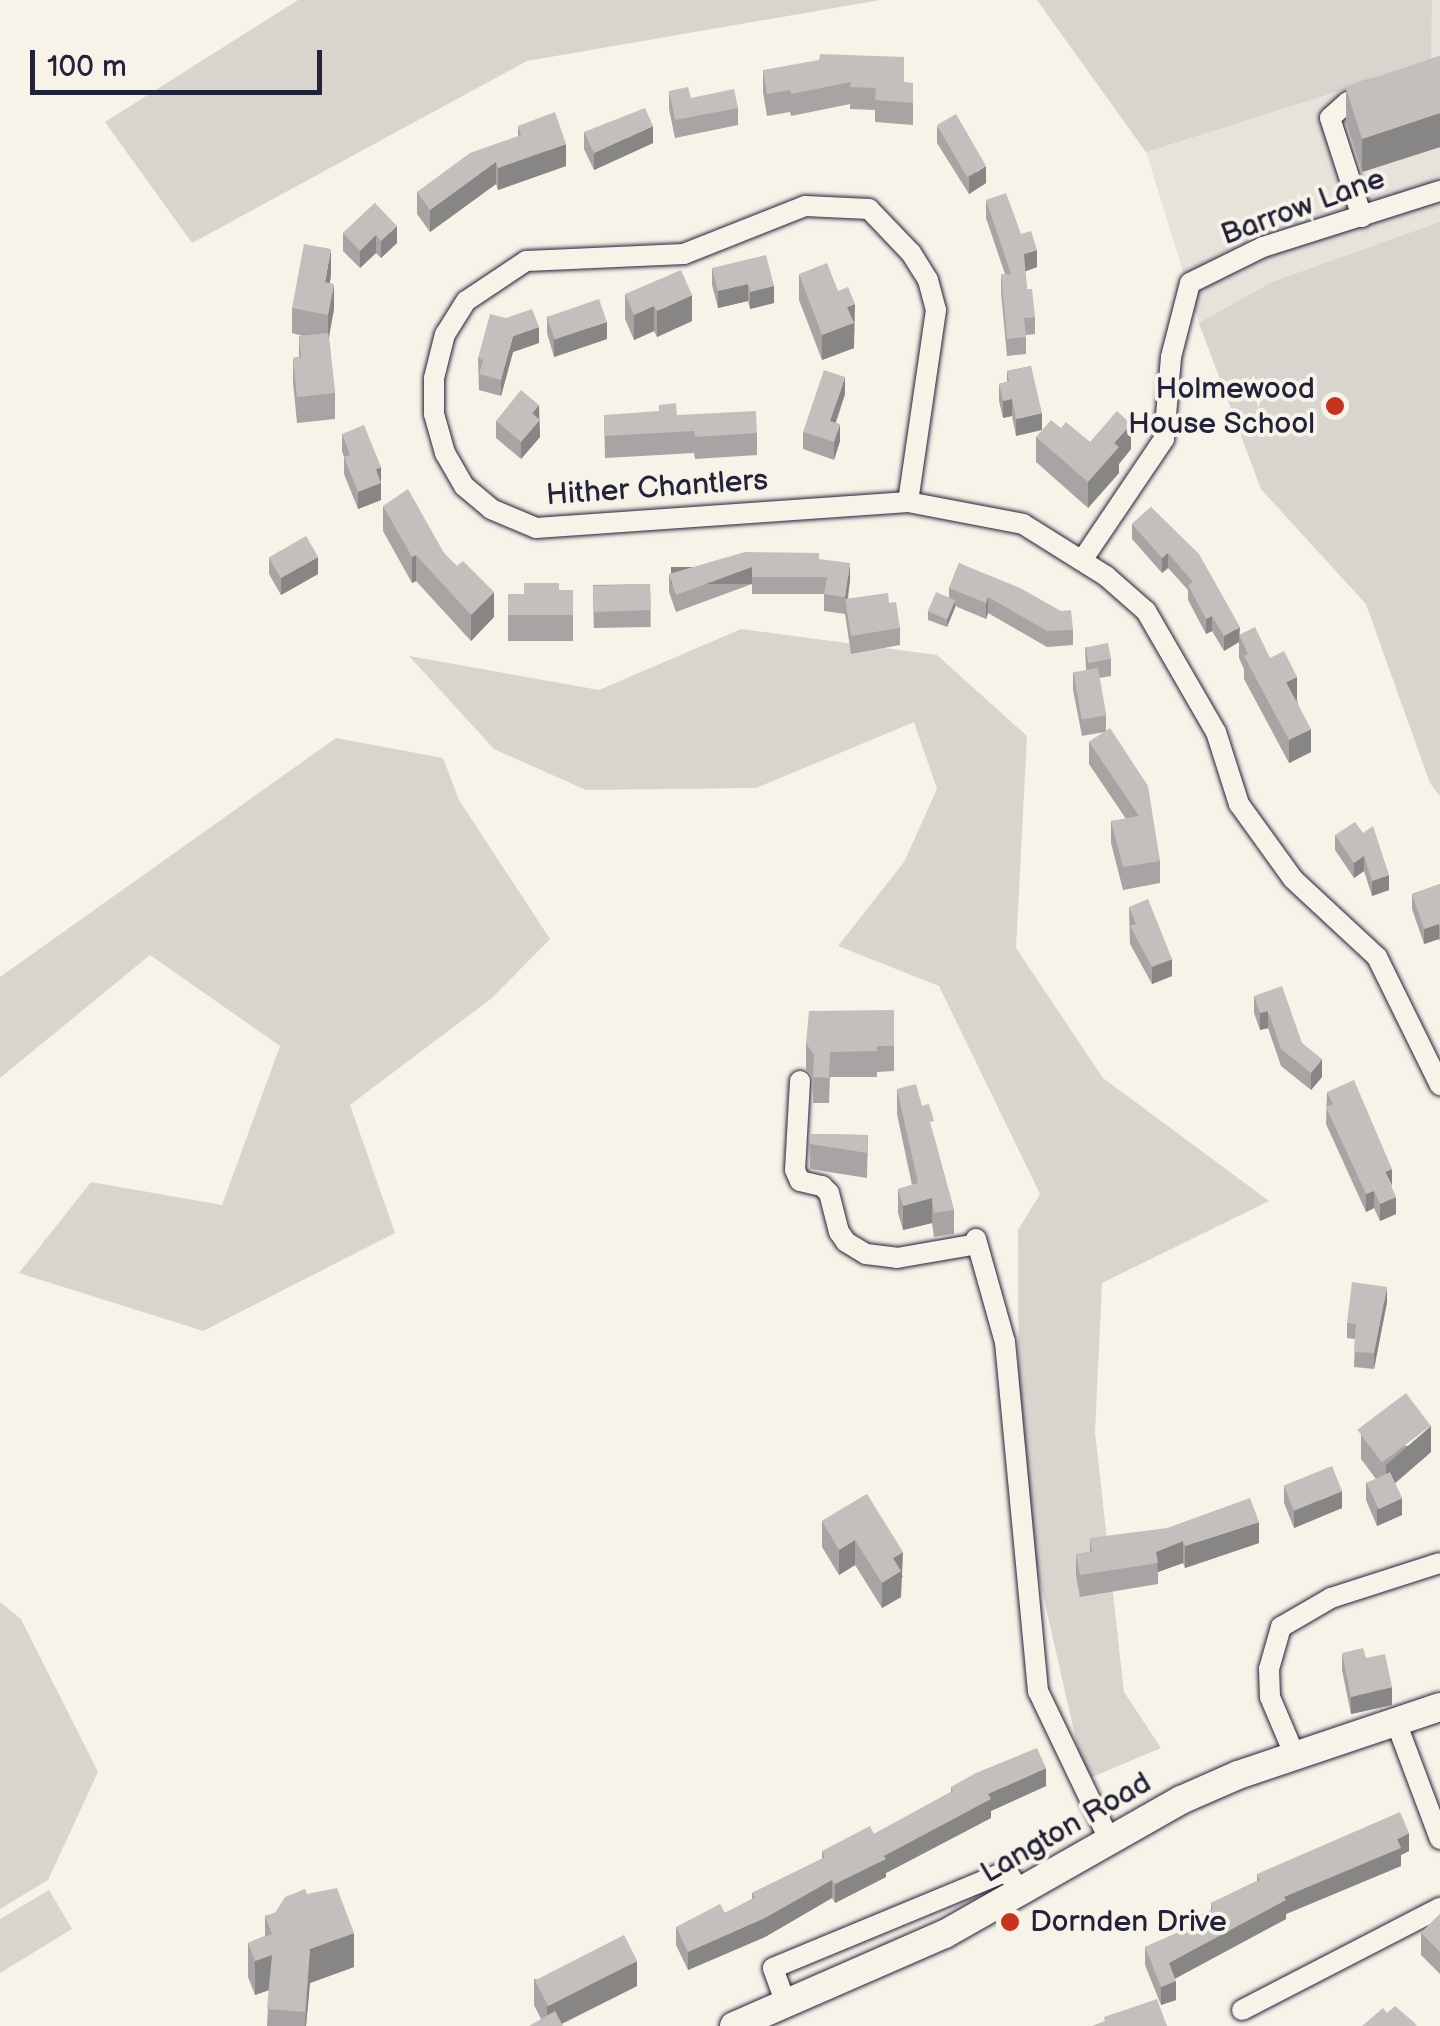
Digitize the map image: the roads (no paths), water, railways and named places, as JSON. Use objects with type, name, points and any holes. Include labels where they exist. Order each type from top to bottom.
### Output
[{"type":"main road","name":"Langton Road","points":[[734,2026],[772,2015],[944,1934],[1181,1800],[1440,1707]]},
{"type":"street","points":[[1362,216],[1330,118],[1348,102],[1385,88]]},
{"type":"street","name":"Barrow Lane","points":[[1083,558],[1164,439],[1171,357],[1190,284],[1263,247],[1440,191]]},
{"type":"street","name":"Hither Chantlers","points":[[908,502],[936,310],[928,280],[910,253],[869,209],[805,206],[684,254],[526,261],[466,301],[446,334],[434,378],[434,414],[445,453],[464,486],[491,509],[536,528],[908,502],[1023,524],[1083,558],[1146,611],[1216,732],[1240,804],[1293,879],[1377,958],[1440,1085]]},
{"type":"street","points":[[800,1081],[795,1170],[800,1180],[822,1186],[829,1193],[839,1232],[846,1242],[866,1254],[897,1258],[977,1242],[1004,1342],[1038,1691],[1109,1839]]},
{"type":"street","points":[[1295,1756],[1270,1697],[1269,1669],[1281,1627],[1332,1598],[1440,1563]]},
{"type":"street","points":[[1396,1722],[1440,1839]]},
{"type":"street","points":[[772,2015],[773,1968],[1007,1871],[1020,1893]]},
{"type":"street","points":[[1242,2010],[1440,1908]]},
{"type":"place","name":"Holmewood House School","points":[[1335,406]]},
{"type":"place","name":"Dornden Drive","points":[[1010,1922]]}]
